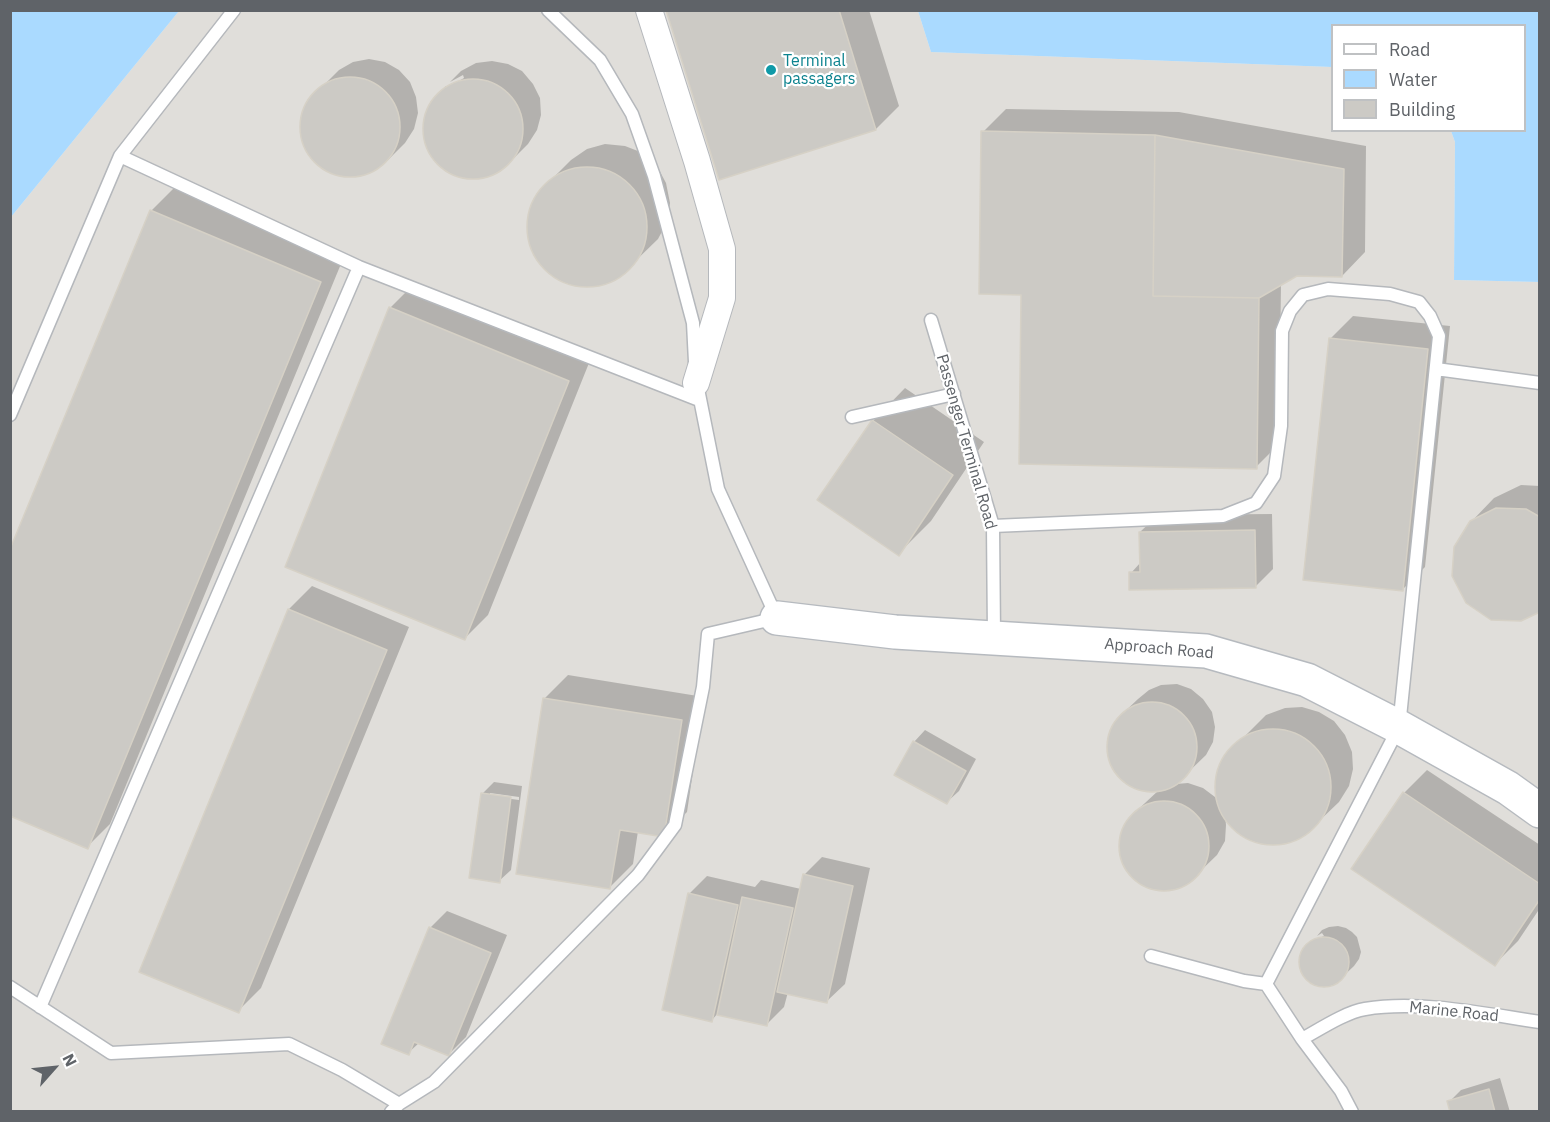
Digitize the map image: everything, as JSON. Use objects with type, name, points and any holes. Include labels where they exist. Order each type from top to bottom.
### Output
[{"type":"main road","name":"Approach Road","points":[[777,618],[895,632],[1206,651],[1307,680],[1508,788],[1539,812]]},
{"type":"street","points":[[649,10],[722,249],[722,298],[698,392]]},
{"type":"lane","points":[[10,415],[120,156],[234,10]]},
{"type":"lane","points":[[10,987],[111,1053],[289,1044],[342,1071],[395,1108],[434,1082],[638,875],[675,825],[703,687],[708,634],[777,618],[718,489],[698,392],[693,323],[654,176],[632,114],[600,60],[548,10]]},
{"type":"lane","points":[[120,156],[359,267],[698,392]]},
{"type":"lane","points":[[40,1006],[359,267]]},
{"type":"lane","points":[[993,526],[1223,516],[1256,502],[1274,476],[1281,426],[1282,331],[1290,311],[1303,295],[1328,289],[1390,294],[1419,302],[1430,316],[1439,336],[1399,728],[1266,984]]},
{"type":"lane","name":"Passenger Terminal Road","points":[[932,320],[993,526],[994,637]]},
{"type":"lane","points":[[1436,369],[1539,384]]},
{"type":"lane","points":[[852,417],[954,394]]},
{"type":"lane","points":[[1151,956],[1244,981],[1266,984],[1302,1039],[1341,1091],[1352,1112]]},
{"type":"lane","name":"Marine Road","points":[[1302,1039],[1338,1019],[1363,1009],[1373,1008],[1439,1007],[1539,1022]]},
{"type":"shaded area","points":[[179,11],[918,11],[931,52],[1331,67],[1331,132],[1451,132],[1455,142],[1454,280],[1539,282],[1539,1111],[11,1112],[11,217]]},
{"type":"water","points":[[10,11],[179,11],[11,217]]},
{"type":"water","points":[[918,11],[1539,11],[1539,282],[1454,280],[1455,142],[1451,132],[1526,132],[1526,24],[1331,24],[1331,67],[931,52]]},
{"type":"building","name":"Terminal passagers","points":[[666,10],[839,10],[876,130],[719,180]]},
{"type":"building","points":[[340,77],[360,77],[386,91],[397,108],[400,127],[397,146],[386,163],[360,177],[340,177],[322,169],[308,155],[300,137],[300,117],[308,99],[322,85]]},
{"type":"building","points":[[463,79],[483,79],[509,93],[520,110],[523,129],[520,148],[509,165],[483,179],[463,179],[445,171],[431,157],[423,139],[423,119],[431,101],[445,87]]},
{"type":"building","points":[[981,131],[1155,135],[1153,296],[1259,298],[1257,469],[1019,464],[1021,295],[979,294]]},
{"type":"building","points":[[1155,135],[1344,169],[1342,277],[1297,276],[1259,298],[1153,296]]},
{"type":"building","points":[[587,167],[610,172],[629,185],[642,204],[647,227],[642,250],[629,269],[610,282],[587,287],[564,282],[545,269],[532,250],[527,227],[532,204],[545,185],[564,172]]},
{"type":"building","points":[[150,210],[321,282],[88,849],[10,816],[10,549]]},
{"type":"building","points":[[389,307],[569,381],[465,640],[285,567]]},
{"type":"building","points":[[1329,338],[1428,349],[1403,591],[1303,580]]},
{"type":"building","points":[[872,420],[953,475],[899,556],[817,500]]},
{"type":"building","points":[[1496,508],[1526,509],[1540,517],[1540,612],[1521,621],[1491,620],[1466,603],[1452,576],[1454,547],[1470,521]]},
{"type":"building","points":[[1255,530],[1256,588],[1129,590],[1129,572],[1140,572],[1139,532]]},
{"type":"building","points":[[288,609],[387,650],[239,1013],[139,972]]},
{"type":"building","points":[[543,698],[682,720],[664,837],[620,830],[610,889],[516,874]]},
{"type":"building","points":[[1152,702],[1169,705],[1184,715],[1194,730],[1197,747],[1194,764],[1184,779],[1169,789],[1152,792],[1135,789],[1120,779],[1110,764],[1107,747],[1110,730],[1120,715],[1135,705]]},
{"type":"building","points":[[1273,729],[1295,734],[1314,746],[1326,765],[1331,787],[1326,809],[1314,828],[1295,840],[1273,845],[1251,840],[1232,828],[1220,809],[1215,787],[1220,765],[1232,746],[1251,734]]},
{"type":"building","points":[[913,741],[966,771],[947,804],[894,775]]},
{"type":"building","points":[[1403,792],[1540,884],[1540,899],[1495,966],[1351,869]]},
{"type":"building","points":[[481,793],[511,797],[500,883],[469,878]]},
{"type":"building","points":[[1164,801],[1181,804],[1196,814],[1206,829],[1209,846],[1206,863],[1196,878],[1181,888],[1164,891],[1147,888],[1132,878],[1122,863],[1119,846],[1122,829],[1132,814],[1147,804]]},
{"type":"building","points":[[803,874],[853,886],[827,1003],[777,992]]},
{"type":"building","points":[[688,893],[738,905],[712,1022],[662,1010]]},
{"type":"building","points":[[742,897],[793,908],[767,1026],[717,1015]]},
{"type":"building","points":[[429,927],[491,953],[449,1056],[414,1042],[409,1055],[381,1044]]},
{"type":"building","points":[[1319,937],[1329,937],[1342,944],[1349,957],[1349,967],[1342,980],[1329,987],[1319,987],[1310,983],[1303,976],[1299,967],[1299,957],[1303,948],[1310,941]]},
{"type":"building","points":[[1489,1089],[1495,1112],[1450,1112],[1447,1101]]},
{"type":"place","name":"Terminal passagers","points":[[771,70]]}]
